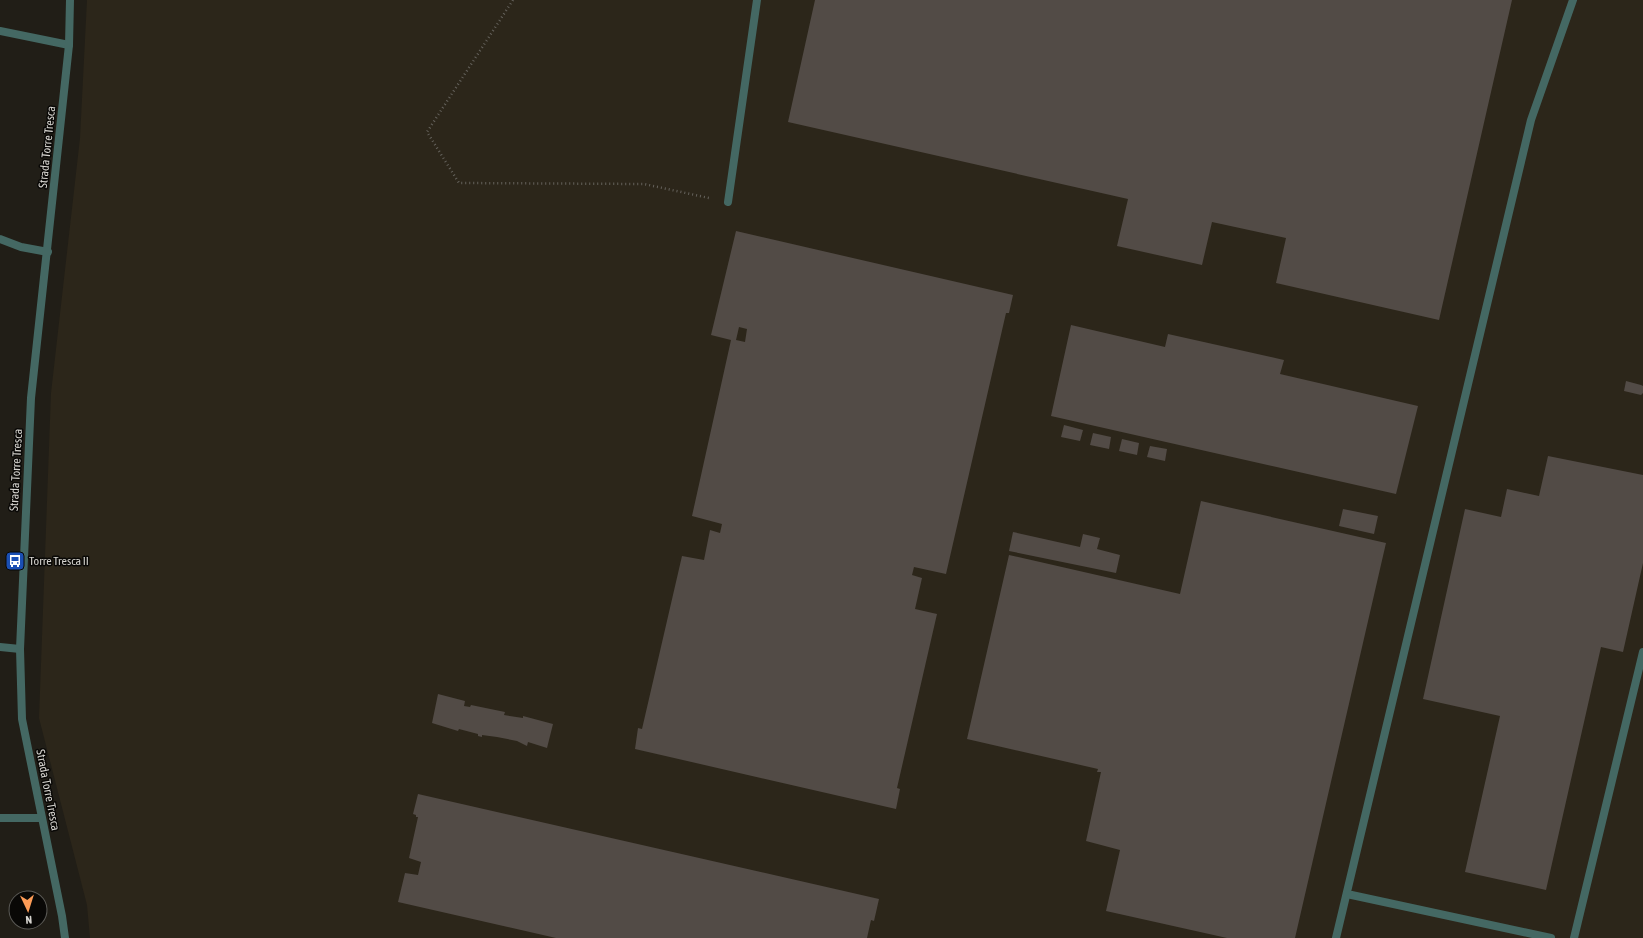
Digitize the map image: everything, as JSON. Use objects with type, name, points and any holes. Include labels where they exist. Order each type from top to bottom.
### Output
[{"type":"street","name":"Strada Torre Tresca","points":[[65,938],[62,916],[22,719],[20,649],[31,398],[48,252],[69,45],[70,0]]},
{"type":"street","points":[[728,202],[757,0]]},
{"type":"street","points":[[1336,938],[1531,120],[1573,0]]},
{"type":"street","points":[[0,31],[69,45]]},
{"type":"street","points":[[0,239],[21,247],[48,252]]},
{"type":"street","points":[[0,647],[20,649]]},
{"type":"street","points":[[1574,938],[1643,652]]},
{"type":"street","points":[[0,818],[41,818]]},
{"type":"street","points":[[1347,894],[1550,938]]},
{"type":"path","points":[[513,0],[427,132],[459,183],[644,184],[728,202]]},
{"type":"shaded area","points":[[87,0],[1643,0],[1643,938],[90,938],[87,905],[39,718],[51,393],[80,138]]},
{"type":"building","points":[[815,0],[1512,0],[1439,320],[1276,283],[1286,238],[1212,222],[1202,265],[1117,246],[1128,199],[788,122]]},
{"type":"building","points":[[736,231],[1013,295],[1009,313],[1006,313],[946,574],[914,567],[912,575],[922,578],[915,609],[937,614],[897,788],[900,789],[896,809],[635,749],[638,728],[642,729],[682,556],[704,560],[710,530],[720,533],[722,524],[692,516],[731,340],[711,335]],"holes":[[[739,327],[747,329],[745,342],[736,340]]]},
{"type":"building","points":[[1071,325],[1165,347],[1168,334],[1284,360],[1280,374],[1418,406],[1396,494],[1051,416]]},
{"type":"building","points":[[1626,381],[1643,386],[1643,393],[1641,395],[1624,391]]},
{"type":"building","points":[[1064,425],[1083,430],[1080,441],[1061,437]]},
{"type":"building","points":[[1093,433],[1111,437],[1109,449],[1090,445]]},
{"type":"building","points":[[1122,439],[1139,443],[1137,455],[1119,451]]},
{"type":"building","points":[[1150,446],[1167,449],[1165,461],[1147,457]]},
{"type":"building","points":[[1548,456],[1643,475],[1643,563],[1623,652],[1601,647],[1546,890],[1465,872],[1500,716],[1423,699],[1465,509],[1501,517],[1507,489],[1539,496]]},
{"type":"building","points":[[1201,501],[1386,543],[1295,938],[1227,938],[1106,911],[1120,850],[1086,841],[1101,772],[1097,772],[1098,769],[967,739],[1009,555],[1180,594]]},
{"type":"building","points":[[1343,509],[1378,516],[1374,534],[1339,526]]},
{"type":"building","points":[[1013,532],[1080,547],[1083,534],[1100,538],[1097,549],[1120,555],[1116,573],[1009,551]]},
{"type":"building","points":[[438,694],[465,701],[464,706],[470,707],[471,705],[505,712],[504,715],[523,718],[523,716],[553,724],[547,748],[528,742],[527,746],[517,741],[497,737],[482,735],[482,737],[478,736],[478,734],[459,729],[458,731],[432,723]]},
{"type":"building","points":[[418,794],[879,899],[874,921],[871,920],[867,938],[556,938],[398,902],[405,873],[418,875],[421,862],[409,858],[418,817],[413,814]]},
{"type":"place","name":"Torre Tresca II","points":[[15,561]]}]
